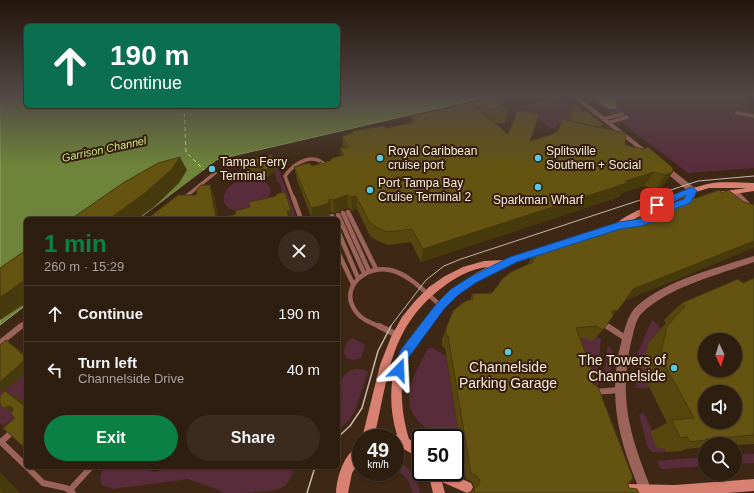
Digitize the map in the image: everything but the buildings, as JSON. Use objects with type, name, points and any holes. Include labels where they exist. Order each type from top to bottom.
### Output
[{"type":"main road","points":[[641,223],[616,227],[633,216],[692,190],[709,186],[754,185]]},
{"type":"main road","points":[[661,213],[687,201],[692,194],[692,190]]},
{"type":"main road","points":[[712,198],[734,192],[754,190]]},
{"type":"main road","points":[[671,212],[693,204]]},
{"type":"main road","points":[[399,429],[396,403],[396,387],[401,361],[404,354],[441,306],[459,288],[504,263],[591,235]]},
{"type":"main road","points":[[370,429],[388,355],[403,324],[439,283],[456,274],[490,262],[504,263]]},
{"type":"main road","points":[[342,493],[344,478],[352,462]]},
{"type":"main road","points":[[437,481],[439,493]]},
{"type":"main road","points":[[455,481],[467,486]]},
{"type":"main road","points":[[620,490],[647,493],[747,488]]},
{"type":"street","points":[[603,119],[692,190]]},
{"type":"street","points":[[734,192],[754,212]]},
{"type":"street","points":[[647,493],[629,447],[621,411],[619,390],[620,371],[627,339],[636,313],[651,300],[675,288],[754,259]]},
{"type":"lane","points":[[605,121],[610,119]]},
{"type":"lane","points":[[605,121],[620,119]]},
{"type":"lane","points":[[312,159],[314,164]]},
{"type":"lane","points":[[300,217],[285,176],[287,172],[296,164],[312,159],[325,163],[330,172]]},
{"type":"lane","points":[[306,160],[309,165]]},
{"type":"lane","points":[[317,160],[324,174]]},
{"type":"lane","points":[[180,201],[215,173]]},
{"type":"lane","points":[[348,212],[376,269]]},
{"type":"lane","points":[[340,214],[367,272]]},
{"type":"lane","points":[[340,236],[358,278]]},
{"type":"lane","points":[[340,256],[353,284]]},
{"type":"lane","points":[[397,334],[366,320],[357,314],[352,306],[349,297],[351,288],[358,278],[367,272],[376,269],[393,270],[402,274],[441,306]]},
{"type":"lane","points":[[0,343],[24,324]]},
{"type":"lane","points":[[605,325],[627,339]]},
{"type":"lane","points":[[586,392],[619,390]]},
{"type":"lane","points":[[18,427],[0,441],[24,465]]},
{"type":"lane","points":[[28,469],[44,483],[58,485],[72,491],[89,469]]},
{"type":"shaded area","points":[[539,119],[573,119],[558,124],[556,129],[548,127]]},
{"type":"shaded area","points":[[617,119],[754,119],[754,168],[688,173]]},
{"type":"shaded area","points":[[273,162],[276,162],[296,217],[292,217],[282,194],[281,186],[277,181],[274,171],[276,169]]},
{"type":"shaded area","points":[[247,178],[258,179],[267,184],[271,191],[269,196],[264,201],[246,210],[229,208],[225,204],[225,193],[229,187],[236,182]]},
{"type":"shaded area","points":[[652,320],[661,328],[649,342],[642,367],[645,370],[642,378],[647,382],[650,388],[636,388],[638,352]]},
{"type":"shaded area","points":[[596,336],[601,339],[598,385],[583,386],[567,340]]},
{"type":"shaded area","points":[[352,338],[365,345],[361,358],[355,360],[346,357],[344,354],[345,346]]},
{"type":"shaded area","points":[[610,347],[613,353],[609,385],[605,368],[607,348]]},
{"type":"shaded area","points":[[428,348],[433,348],[446,356],[458,429],[427,429],[416,418],[411,408],[409,399],[410,389],[417,368]]},
{"type":"shaded area","points":[[355,369],[362,369],[368,372],[356,408],[350,419],[340,428],[340,402],[342,398],[340,384],[345,375]]},
{"type":"shaded area","points":[[24,374],[24,399],[19,415],[3,426],[0,423],[0,389]]},
{"type":"shaded area","points":[[644,413],[653,432],[657,448],[664,448],[666,452],[652,452],[647,446],[639,414]]},
{"type":"shaded area","points":[[754,454],[754,463],[742,464],[742,455]]},
{"type":"shaded area","points":[[698,458],[698,466],[661,469],[657,461]]},
{"type":"shaded area","points":[[404,465],[412,473],[412,481],[416,481],[420,493],[413,493],[407,478],[404,476]]},
{"type":"shaded area","points":[[103,469],[144,469],[155,472],[166,469],[294,469],[285,486],[273,490],[256,492],[224,493],[188,479],[113,489],[102,485],[100,478]]},
{"type":"water","name":"Garrison Channel","points":[[0,119],[393,119],[217,160],[142,217],[24,217],[24,307],[0,325]]},
{"type":"pier","points":[[394,119],[402,119],[218,162],[146,217],[142,217],[217,160]]},
{"type":"ferry route","points":[[185,119],[186,152],[204,170]]},
{"type":"tram line","points":[[390,327],[426,280],[444,266],[461,259],[698,181],[754,176]]},
{"type":"tram line","points":[[340,435],[350,426],[362,408],[378,351],[391,326]]},
{"type":"tram line","points":[[307,493],[314,469]]},
{"type":"place","name":"Royal Caribbean cruise port","points":[[380,158]]},
{"type":"place","name":"Splitsville Southern + Social","points":[[538,158]]},
{"type":"place","name":"Tampa Ferry Terminal","points":[[212,169]]},
{"type":"place","name":"Sparkman Wharf","points":[[538,187]]},
{"type":"place","name":"Port Tampa Bay Cruise Terminal 2","points":[[370,190]]},
{"type":"place","name":"Channelside Parking Garage","points":[[508,352]]},
{"type":"place","name":"The Towers of Channelside","points":[[674,368]]},
{"type":"route","points":[[399,370],[404,354],[441,306],[459,288],[514,259],[555,247],[619,225],[641,223],[655,218],[667,209],[687,201],[693,191],[680,194],[657,205]]}]
